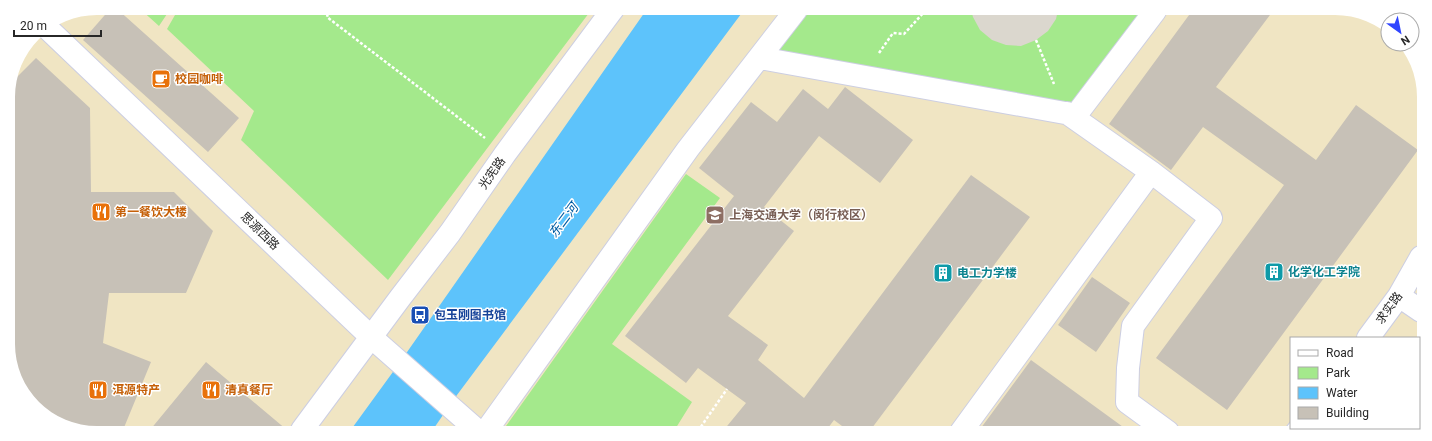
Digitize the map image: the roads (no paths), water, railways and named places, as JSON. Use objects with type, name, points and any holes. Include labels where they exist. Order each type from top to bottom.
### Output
[{"type":"street","name":"光宪路","points":[[305,426],[378,342],[505,154],[609,15]]},
{"type":"street","points":[[490,426],[688,149],[792,15]]},
{"type":"street","points":[[760,58],[1076,115],[1153,15]]},
{"type":"street","name":"思源西路","points":[[50,30],[378,342],[472,426]]},
{"type":"street","points":[[1067,114],[1151,172],[1211,218],[1133,326],[1128,368],[1127,402],[1160,426]]},
{"type":"street","points":[[965,426],[1151,172]]},
{"type":"street","name":"求实路","points":[[1369,337],[1400,296],[1417,264]]},
{"type":"street","points":[[1400,296],[1417,308]]},
{"type":"water","name":"东二河","points":[[643,15],[740,15],[435,426],[354,426]]},
{"type":"place","name":"校园咖啡","points":[[161,79]]},
{"type":"place","name":"第一餐饮大楼","points":[[101,212]]},
{"type":"place","name":"上海交通大学（闵行校区）","points":[[715,215]]},
{"type":"place","name":"化学化工学院","points":[[1274,272]]},
{"type":"place","name":"电工力学楼","points":[[943,273]]},
{"type":"place","name":"包玉刚图书馆","points":[[420,315]]},
{"type":"place","name":"洱源特产","points":[[98,390]]},
{"type":"place","name":"清真餐厅","points":[[211,390]]}]
